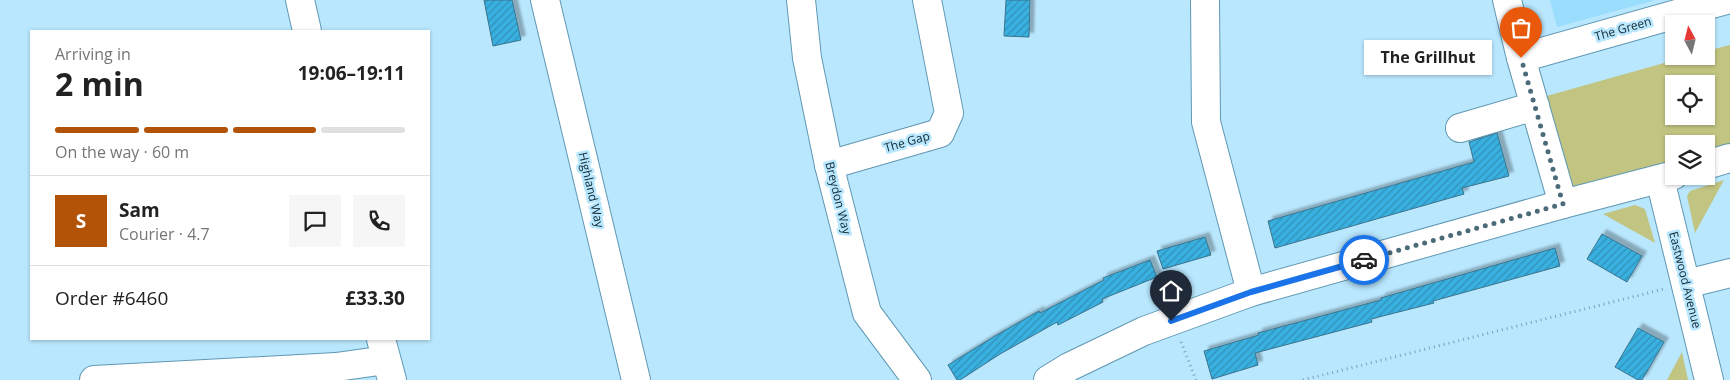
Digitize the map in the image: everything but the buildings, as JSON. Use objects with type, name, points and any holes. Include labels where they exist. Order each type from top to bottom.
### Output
[{"type":"street","points":[[300,0],[307,30]]},
{"type":"street","name":"Highland Way","points":[[546,0],[636,380]]},
{"type":"street","name":"Breydon Way","points":[[801,0],[807,58],[829,165],[867,313],[917,380]]},
{"type":"street","name":"The Gap","points":[[829,165],[940,133],[949,113],[927,0]]},
{"type":"street","points":[[1205,0],[1206,122],[1251,292]]},
{"type":"street","points":[[1507,0],[1534,106],[1563,204]]},
{"type":"street","name":"The Green","points":[[1521,58],[1726,0]]},
{"type":"street","points":[[1460,128],[1534,106]]},
{"type":"street","points":[[1715,163],[1730,158]]},
{"type":"street","points":[[1048,380],[1069,367],[1144,331],[1251,292],[1563,204],[1665,178]]},
{"type":"street","name":"Eastwood Avenue","points":[[1668,185],[1686,284],[1709,380]]},
{"type":"street","points":[[1686,284],[1730,273]]},
{"type":"street","points":[[94,380],[336,367],[386,359]]},
{"type":"path","points":[[1303,380],[1686,284]]},
{"type":"path","points":[[1171,321],[1196,380]]},
{"type":"shaded area","points":[[1550,0],[1656,0],[1557,27]]},
{"type":"green space","points":[[1730,45],[1730,151],[1715,155],[1715,135],[1665,135],[1665,169],[1564,197],[1536,99],[1665,63],[1665,65],[1715,65],[1715,49]]},
{"type":"green space","points":[[1724,180],[1695,233],[1687,196],[1690,191],[1709,185],[1715,185],[1715,183]]},
{"type":"green space","points":[[1635,205],[1645,209],[1655,243],[1603,214]]},
{"type":"green space","points":[[1682,352],[1688,380],[1667,380]]},
{"type":"way so far","points":[[1364,260],[1563,204],[1521,58]]},
{"type":"place","name":"The Grillhut","points":[[1521,58]]},
{"type":"route","points":[[1171,321],[1251,292],[1364,260]]}]
